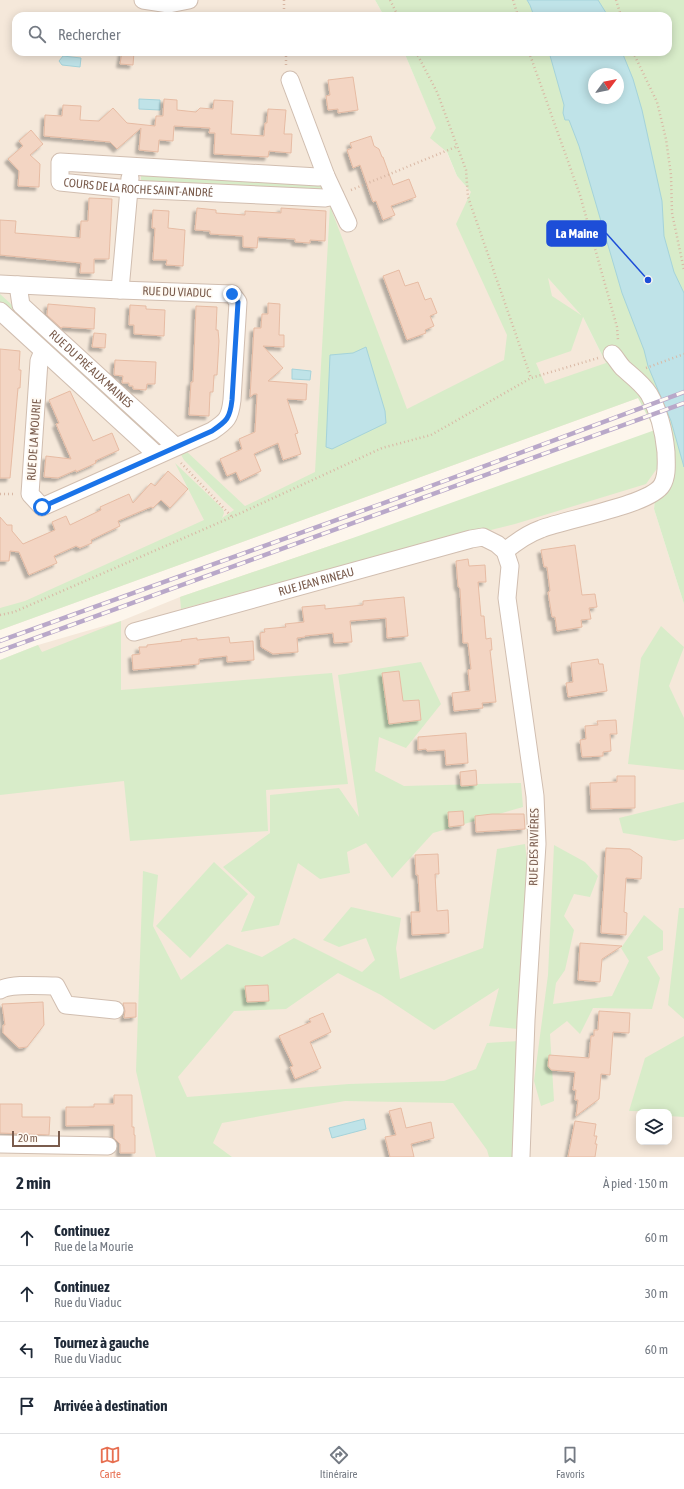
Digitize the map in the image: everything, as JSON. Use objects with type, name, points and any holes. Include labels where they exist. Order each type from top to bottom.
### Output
[{"type":"street","points":[[143,0],[169,4],[189,0]]},
{"type":"street","points":[[290,80],[326,176],[348,223]]},
{"type":"street","name":"COURS DE LA ROCHE SAINT-ANDRÉ","points":[[326,176],[318,177],[60,162],[60,182],[129,189],[325,198],[335,196]]},
{"type":"street","points":[[0,284],[120,290],[130,166]]},
{"type":"street","name":"RUE DU PRÉ AUX MAINES","points":[[18,285],[21,305],[167,450]]},
{"type":"street","name":"RUE DU VIADUC","points":[[120,290],[232,294],[238,302],[230,413],[222,424],[212,431],[167,450]]},
{"type":"street","name":"RUE DU PRÉ AUX MAINES","points":[[0,311],[43,350],[167,450]]},
{"type":"street","name":"RUE DE LA MOURIE","points":[[43,350],[39,360],[30,494],[42,507],[167,450]]},
{"type":"street","points":[[501,547],[517,542],[542,528],[634,503],[649,496],[662,485],[665,476],[666,462],[665,438],[660,416],[648,393],[622,367],[612,354]]},
{"type":"street","name":"RUE JEAN RINEAU","points":[[134,632],[471,539],[483,537],[501,547]]},
{"type":"street","name":"RUE DES RIVIÈRES","points":[[501,547],[510,566],[507,598],[535,796],[537,844],[526,1020],[521,1157]]},
{"type":"street","points":[[0,990],[2,988],[14,986],[56,986],[66,1005],[115,1010]]},
{"type":"street","points":[[0,1144],[108,1146]]},
{"type":"path","points":[[284,0],[284,12]]},
{"type":"path","points":[[390,0],[396,12]]},
{"type":"path","points":[[513,0],[517,12]]},
{"type":"path","points":[[616,0],[620,12]]},
{"type":"path","points":[[418,56],[437,92],[458,146],[466,170],[468,198],[531,378]]},
{"type":"path","points":[[0,615],[14,612],[232,517],[382,448],[431,435],[531,378],[619,352],[617,326],[580,195],[531,56]]},
{"type":"path","points":[[635,56],[656,102],[666,139],[671,175],[672,213],[684,270]]},
{"type":"path","points":[[335,196],[458,146]]},
{"type":"path","points":[[643,369],[684,354]]},
{"type":"path","points":[[167,450],[232,517]]},
{"type":"shaded area","points":[[0,0],[375,0],[382,12],[12,12],[12,56],[406,56],[457,176],[583,317],[606,363],[638,398],[0,630]]},
{"type":"shaded area","points":[[659,466],[654,509],[684,604],[684,1157],[0,1157],[0,660],[38,645],[121,621],[180,597],[350,539]]},
{"type":"green space","points":[[375,0],[684,0],[684,604],[654,509],[658,467],[646,484],[515,524],[309,575],[181,609],[180,597],[350,539],[655,430],[638,398],[0,630],[0,608],[25,601],[204,520],[175,463],[223,509],[224,513],[222,518],[234,510],[184,460],[180,453],[185,450],[245,506],[315,472],[330,206],[407,409],[504,360],[507,335],[456,224],[471,192],[457,176],[447,152],[430,138],[436,128],[406,56],[672,56],[672,12],[382,12]],"holes":[[[548,278],[581,315],[552,296]],[[583,317],[606,363],[545,384],[536,363],[571,351]]]},
{"type":"green space","points":[[141,173],[320,182],[322,192],[141,183]]},
{"type":"green space","points":[[0,294],[154,434],[152,439],[147,439],[0,304]]},
{"type":"green space","points":[[121,621],[121,690],[332,673],[348,784],[266,790],[268,831],[130,841],[124,781],[0,795],[0,660],[38,645],[42,652]]},
{"type":"green space","points":[[661,626],[684,647],[669,686],[684,718],[684,770],[628,764],[641,658]]},
{"type":"green space","points":[[421,662],[441,704],[406,748],[379,737],[375,771],[404,786],[521,783],[523,807],[433,833],[392,878],[366,843],[347,852],[350,873],[320,879],[298,863],[279,925],[241,932],[255,897],[223,867],[270,833],[270,795],[339,788],[359,817],[338,675]]},
{"type":"green space","points":[[684,802],[684,839],[675,841],[623,833],[619,818]]},
{"type":"green space","points":[[525,844],[530,884],[518,1029],[489,1026],[499,988],[434,1030],[381,995],[338,973],[286,1009],[234,1011],[178,1077],[187,1097],[349,1084],[444,1081],[476,1069],[487,1043],[518,1041],[513,1157],[489,1157],[487,1150],[453,1103],[345,1101],[222,1123],[213,1143],[232,1157],[156,1157],[136,1071],[143,871],[158,875],[153,926],[181,980],[227,944],[262,957],[294,938],[362,972],[375,960],[366,938],[339,947],[323,940],[351,907],[401,918],[396,948],[400,979],[483,948],[497,849]]},
{"type":"green space","points":[[554,845],[585,862],[598,876],[590,897],[574,894],[564,916],[574,930],[565,970],[556,983],[553,1004],[612,996],[629,961],[621,948],[644,915],[663,931],[663,950],[647,957],[660,978],[652,1009],[593,1008],[580,1034],[567,1021],[550,1034],[554,1101],[541,1106],[534,1081],[548,975]]},
{"type":"green space","points":[[214,862],[248,894],[190,958],[156,926]]},
{"type":"green space","points":[[679,908],[684,908],[684,1019],[668,1005]]},
{"type":"green space","points":[[684,1036],[684,1117],[672,1116],[672,1109],[636,1109],[636,1111],[629,1111],[645,1058]]},
{"type":"water","points":[[527,0],[598,0],[606,12],[533,12]]},
{"type":"water","points":[[63,56],[81,58],[80,67],[62,65],[59,61]]},
{"type":"water","points":[[550,56],[624,56],[633,79],[642,110],[662,201],[664,236],[674,272],[684,293],[684,467],[671,421],[648,366],[644,350],[622,293],[579,146],[569,120],[565,120],[563,113],[564,105]]},
{"type":"water","points":[[139,99],[160,100],[160,110],[139,109]]},
{"type":"water","points":[[366,347],[385,411],[386,423],[332,449],[326,447],[330,355],[353,353]]},
{"type":"water","points":[[292,369],[311,371],[310,380],[292,379]]},
{"type":"water","points":[[364,1119],[366,1129],[332,1138],[329,1128]]},
{"type":"building","points":[[121,56],[134,56],[133,65],[120,64]]},
{"type":"building","points":[[353,77],[358,110],[338,113],[338,109],[328,110],[326,96],[330,95],[328,80]]},
{"type":"building","points":[[164,99],[177,100],[177,110],[196,112],[200,108],[213,109],[214,100],[233,101],[231,134],[264,136],[268,109],[286,110],[284,134],[292,134],[291,153],[269,151],[268,157],[214,154],[215,133],[209,133],[210,128],[174,126],[173,141],[159,140],[158,152],[139,150],[141,128],[117,149],[110,142],[44,136],[45,115],[62,116],[63,105],[81,106],[80,120],[99,121],[113,108],[127,123],[155,126],[156,116],[163,116]]},
{"type":"building","points":[[31,130],[43,144],[30,155],[40,164],[39,187],[18,186],[19,171],[8,159],[23,146],[19,141]]},
{"type":"building","points":[[371,136],[374,146],[379,149],[383,157],[393,185],[409,179],[416,197],[391,206],[395,215],[383,220],[376,201],[373,202],[360,165],[353,168],[347,150],[352,148],[350,143]]},
{"type":"building","points":[[89,198],[112,199],[109,259],[94,259],[94,273],[80,273],[81,263],[0,255],[0,220],[16,221],[15,233],[80,238],[81,221],[88,221]]},
{"type":"building","points":[[197,208],[216,210],[216,213],[245,215],[245,211],[281,213],[281,208],[326,211],[325,241],[310,240],[310,243],[295,242],[295,239],[258,237],[257,248],[243,247],[243,236],[210,234],[210,231],[195,230]]},
{"type":"building","points":[[153,210],[169,211],[168,228],[185,230],[183,266],[166,265],[167,260],[153,260],[155,228],[152,228]]},
{"type":"building","points":[[399,270],[405,286],[418,282],[425,300],[431,298],[437,313],[430,316],[434,326],[425,330],[426,333],[407,340],[383,276]]},
{"type":"building","points":[[268,303],[280,304],[279,335],[284,335],[284,347],[263,346],[283,368],[268,381],[307,384],[306,400],[287,399],[298,433],[295,434],[301,454],[283,460],[278,443],[254,454],[261,471],[240,481],[236,472],[227,476],[220,459],[242,449],[239,439],[255,432],[257,394],[250,397],[254,328],[261,328],[262,314],[268,314]]},
{"type":"building","points":[[48,304],[95,308],[94,329],[61,328],[47,315]]},
{"type":"building","points":[[130,305],[146,306],[146,309],[165,310],[164,336],[134,334],[134,325],[129,325]]},
{"type":"building","points":[[196,306],[217,307],[216,330],[218,330],[219,341],[217,375],[214,375],[213,392],[210,392],[209,416],[189,415],[191,382],[193,382]]},
{"type":"building","points":[[94,333],[106,334],[105,348],[92,347]]},
{"type":"building","points":[[0,349],[20,351],[20,388],[18,388],[10,478],[0,478]]},
{"type":"building","points":[[115,360],[156,362],[155,384],[147,384],[146,390],[133,389],[133,386],[129,386],[129,383],[122,383],[123,376],[114,375]]},
{"type":"building","points":[[70,391],[93,441],[112,433],[119,450],[76,472],[76,470],[58,478],[44,477],[46,456],[71,459],[56,424],[59,423],[49,400]]},
{"type":"building","points":[[168,471],[188,489],[170,508],[161,500],[153,508],[151,507],[118,521],[120,526],[91,540],[92,543],[80,548],[76,546],[54,556],[57,563],[29,575],[19,552],[10,551],[9,561],[0,561],[0,517],[7,525],[12,525],[12,531],[23,544],[55,530],[52,522],[66,516],[70,525],[101,510],[100,507],[129,494],[133,503],[151,483],[155,486]]},
{"type":"building","points":[[575,545],[582,595],[595,594],[597,607],[589,608],[591,619],[581,620],[582,627],[557,631],[555,617],[552,617],[548,592],[550,591],[547,567],[544,567],[541,550]]},
{"type":"building","points":[[468,559],[469,566],[485,565],[486,582],[478,582],[481,616],[484,616],[486,639],[491,638],[492,650],[490,650],[496,702],[482,703],[483,708],[454,711],[452,693],[470,691],[468,670],[471,669],[468,643],[463,643],[460,589],[458,586],[456,561]]},
{"type":"building","points":[[404,597],[408,636],[387,638],[386,618],[350,621],[352,642],[334,643],[333,633],[297,638],[298,652],[273,654],[261,647],[260,633],[265,632],[264,629],[286,627],[285,624],[304,622],[302,607],[325,605],[325,609],[363,605],[363,601]]},
{"type":"building","points":[[229,637],[230,643],[253,641],[254,660],[227,662],[227,656],[199,659],[199,664],[133,670],[132,655],[140,654],[139,647],[147,647],[147,645],[197,638],[197,640]]},
{"type":"building","points":[[598,659],[599,664],[603,664],[607,691],[568,697],[566,683],[573,682],[571,663]]},
{"type":"building","points":[[399,671],[403,701],[419,700],[421,720],[389,724],[382,673]]},
{"type":"building","points":[[616,720],[617,734],[610,734],[611,751],[603,752],[603,756],[582,757],[580,740],[586,739],[585,726],[598,725],[597,721]]},
{"type":"building","points":[[466,733],[468,763],[446,765],[445,750],[418,750],[418,737]]},
{"type":"building","points":[[476,770],[477,785],[461,786],[460,772]]},
{"type":"building","points":[[617,776],[635,776],[635,808],[591,809],[590,783],[617,782]]},
{"type":"building","points":[[463,811],[464,825],[449,827],[448,812]]},
{"type":"building","points":[[492,814],[524,814],[525,829],[476,832],[475,816]]},
{"type":"building","points":[[606,848],[630,849],[642,857],[641,879],[626,878],[624,912],[627,913],[626,935],[601,933]]},
{"type":"building","points":[[438,854],[439,874],[435,874],[437,911],[448,910],[449,933],[412,935],[411,912],[420,912],[418,875],[416,875],[415,855]]},
{"type":"building","points":[[580,943],[622,946],[602,959],[600,982],[578,980]]},
{"type":"building","points":[[268,985],[269,1001],[247,1002],[245,986]]},
{"type":"building","points":[[43,1002],[44,1025],[27,1047],[19,1048],[3,1033],[3,1025],[5,1025],[2,1004]]},
{"type":"building","points":[[123,1003],[136,1003],[136,1017],[124,1018],[125,1011]]},
{"type":"building","points":[[599,1011],[630,1013],[629,1033],[613,1032],[610,1075],[601,1074],[599,1099],[576,1116],[578,1100],[575,1100],[576,1090],[573,1090],[575,1072],[551,1070],[548,1066],[549,1055],[589,1058],[591,1036],[594,1036],[594,1030],[598,1030]]},
{"type":"building","points":[[323,1013],[331,1032],[310,1042],[321,1068],[295,1079],[290,1067],[293,1066],[279,1036],[311,1022],[309,1019]]},
{"type":"building","points":[[114,1095],[132,1095],[132,1127],[134,1127],[135,1135],[135,1153],[120,1153],[120,1144],[114,1138],[114,1125],[66,1126],[66,1107],[94,1107],[94,1104],[114,1104]]},
{"type":"building","points":[[0,1104],[22,1104],[22,1117],[50,1117],[49,1135],[0,1133]]},
{"type":"building","points":[[401,1108],[406,1128],[431,1122],[434,1138],[411,1144],[414,1157],[390,1157],[385,1137],[396,1135],[389,1111]]},
{"type":"building","points":[[575,1121],[596,1124],[594,1136],[597,1136],[595,1144],[597,1144],[595,1157],[568,1157]]},
{"type":"railway","points":[[0,641],[420,490],[684,392]]},
{"type":"railway","points":[[0,651],[684,403]]},
{"type":"place","name":"La Maine","points":[[648,280]]},
{"type":"route","points":[[42,507],[157,454],[212,431],[222,424],[230,413],[232,400],[238,302],[232,294]]}]
